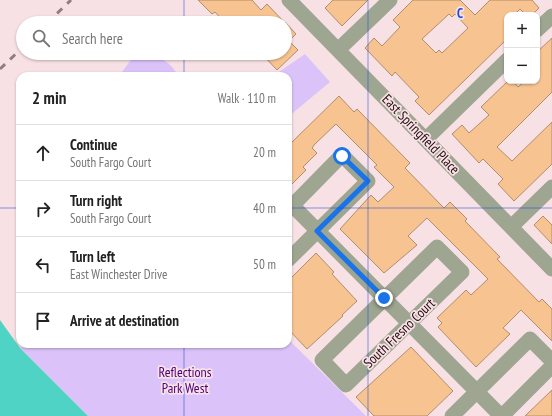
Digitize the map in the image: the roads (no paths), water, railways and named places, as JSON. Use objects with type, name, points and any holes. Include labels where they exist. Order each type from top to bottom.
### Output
[{"type":"street","name":"East Springfield Place","points":[[289,0],[552,269]]},
{"type":"street","points":[[338,50],[390,0]]},
{"type":"street","points":[[540,27],[552,16]]},
{"type":"street","points":[[426,140],[504,63]]},
{"type":"street","points":[[292,206],[342,156],[368,181],[292,256]]},
{"type":"street","points":[[511,227],[552,186]]},
{"type":"street","points":[[292,210],[317,231],[502,416],[552,366]]},
{"type":"street","name":"South Fresno Court","points":[[437,247],[462,272],[346,385],[322,360],[384,298],[437,247]]},
{"type":"street","points":[[452,416],[530,339],[552,361]]},
{"type":"railway","points":[[54,16],[71,0]]},
{"type":"railway","points":[[0,69],[16,54]]},
{"type":"park label","name":"Reflections Park West","points":[[185,380]]}]
